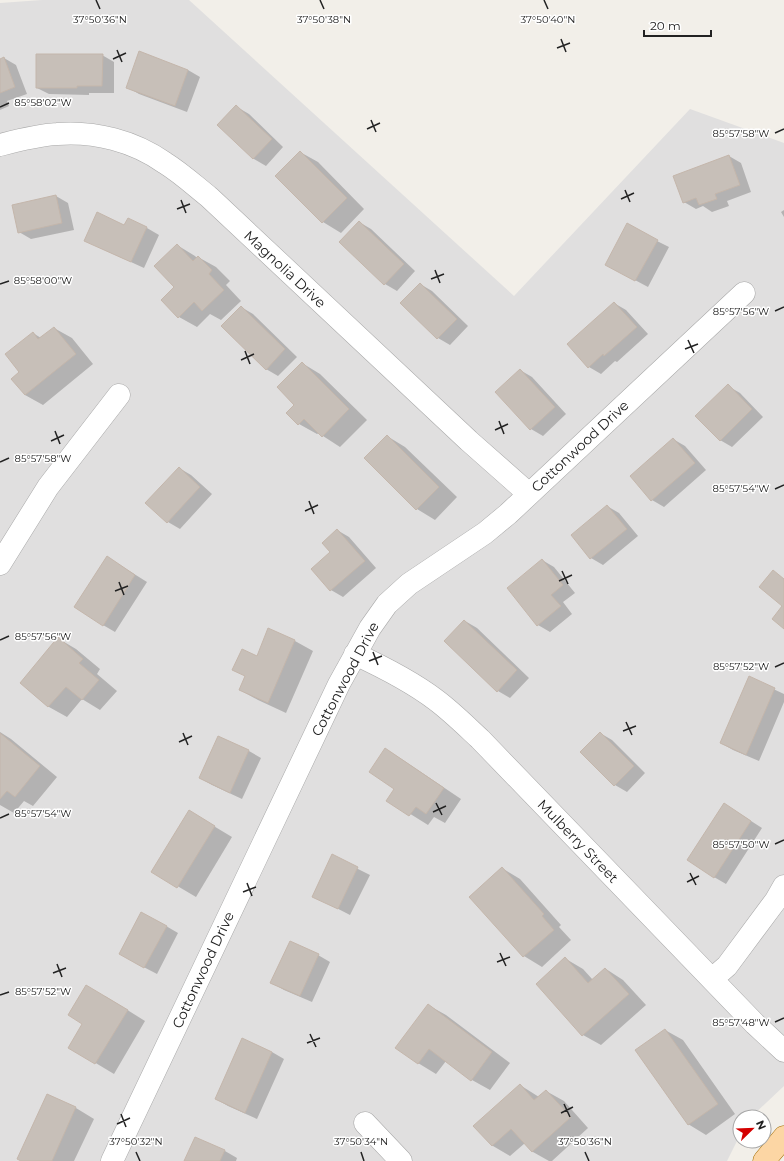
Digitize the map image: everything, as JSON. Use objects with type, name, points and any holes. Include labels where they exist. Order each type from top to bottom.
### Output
[{"type":"main road","points":[[764,1161],[784,1137]]},
{"type":"street","name":"Magnolia Drive","points":[[0,145],[28,138],[57,134],[86,134],[114,139],[140,148],[164,162],[187,179],[208,198],[469,441],[529,494]]},
{"type":"street","name":"Cottonwood Drive","points":[[112,1161],[339,684],[370,628],[387,604],[409,584],[485,533],[508,514],[744,293]]},
{"type":"street","points":[[0,564],[48,487],[119,395]]},
{"type":"street","name":"Mulberry Street","points":[[355,654],[396,674],[436,699],[458,718],[755,1024],[784,1051]]},
{"type":"street","points":[[712,979],[727,966],[776,900],[784,886]]},
{"type":"street","points":[[365,1123],[401,1161]]},
{"type":"shaded area","points":[[42,0],[189,0],[514,296],[690,109],[784,143],[784,1086],[760,1109],[732,1109],[733,1149],[727,1161],[0,1161],[0,3]]},
{"type":"building","points":[[139,51],[188,70],[175,106],[126,88]]},
{"type":"building","points":[[36,54],[103,54],[102,86],[77,86],[77,88],[36,88]]},
{"type":"building","points":[[4,57],[15,87],[0,93],[0,59]]},
{"type":"building","points":[[236,105],[272,139],[253,159],[217,125]]},
{"type":"building","points":[[300,151],[347,198],[322,223],[275,176]]},
{"type":"building","points":[[729,155],[740,185],[715,194],[717,199],[699,205],[696,198],[683,203],[673,176]]},
{"type":"building","points":[[56,195],[62,223],[18,233],[12,205]]},
{"type":"building","points":[[97,212],[124,225],[128,218],[147,227],[131,262],[84,241]]},
{"type":"building","points":[[359,221],[404,264],[384,285],[339,242]]},
{"type":"building","points":[[627,223],[658,240],[635,281],[605,265]]},
{"type":"building","points":[[177,244],[193,261],[198,256],[212,270],[209,274],[224,290],[202,311],[194,302],[178,318],[161,300],[174,287],[154,266]]},
{"type":"building","points":[[420,283],[457,319],[437,339],[400,303]]},
{"type":"building","points":[[614,302],[637,327],[588,368],[567,344]]},
{"type":"building","points":[[241,306],[285,349],[266,370],[221,326]]},
{"type":"building","points":[[54,327],[76,354],[25,395],[11,379],[19,372],[5,354],[33,332],[38,339]]},
{"type":"building","points":[[302,362],[349,409],[322,437],[304,419],[298,425],[286,413],[294,405],[277,387]]},
{"type":"building","points":[[520,369],[555,407],[530,430],[495,392]]},
{"type":"building","points":[[728,384],[752,409],[720,441],[695,416]]},
{"type":"building","points":[[387,435],[439,487],[416,510],[364,458]]},
{"type":"building","points":[[673,438],[695,463],[651,501],[630,476]]},
{"type":"building","points":[[179,467],[200,487],[167,523],[145,503]]},
{"type":"building","points":[[607,505],[627,529],[590,559],[571,535]]},
{"type":"building","points":[[337,529],[365,561],[330,591],[311,569],[330,552],[322,543]]},
{"type":"building","points":[[107,556],[135,575],[103,626],[74,607]]},
{"type":"building","points":[[542,559],[563,585],[551,595],[561,606],[537,626],[507,588]]},
{"type":"building","points":[[773,570],[784,579],[784,629],[772,619],[782,606],[759,587]]},
{"type":"building","points":[[464,620],[517,670],[497,692],[444,641]]},
{"type":"building","points":[[268,628],[295,640],[268,703],[239,690],[245,676],[232,670],[242,649],[257,656]]},
{"type":"building","points":[[58,637],[83,659],[79,663],[99,680],[82,700],[66,687],[48,707],[20,683]]},
{"type":"building","points":[[749,676],[775,688],[746,755],[720,743]]},
{"type":"building","points":[[600,732],[634,766],[614,786],[580,752]]},
{"type":"building","points":[[0,733],[40,766],[15,797],[7,791],[0,799]]},
{"type":"building","points":[[218,736],[249,750],[230,793],[199,778]]},
{"type":"building","points":[[385,748],[444,788],[426,814],[416,807],[409,816],[386,801],[394,789],[369,772]]},
{"type":"building","points":[[724,803],[751,821],[714,878],[687,860]]},
{"type":"building","points":[[189,810],[215,826],[177,888],[151,872]]},
{"type":"building","points":[[332,854],[358,867],[338,909],[312,897]]},
{"type":"building","points":[[502,867],[544,914],[542,916],[554,930],[523,957],[469,897]]},
{"type":"building","points":[[141,912],[167,926],[144,968],[119,954]]},
{"type":"building","points":[[290,941],[319,954],[300,996],[270,983]]},
{"type":"building","points":[[565,957],[588,983],[605,968],[629,994],[582,1036],[536,984]]},
{"type":"building","points":[[86,985],[128,1010],[95,1064],[68,1048],[82,1024],[68,1015]]},
{"type":"building","points":[[428,1004],[492,1052],[471,1081],[429,1049],[418,1064],[395,1048]]},
{"type":"building","points":[[665,1029],[718,1104],[688,1125],[635,1050]]},
{"type":"building","points":[[242,1038],[272,1052],[245,1113],[215,1099]]},
{"type":"building","points":[[520,1084],[534,1100],[546,1090],[571,1117],[532,1152],[511,1129],[492,1146],[473,1126]]},
{"type":"building","points":[[47,1094],[76,1107],[52,1161],[21,1161],[17,1159]]},
{"type":"building","points":[[195,1137],[225,1150],[220,1161],[184,1161]]}]
